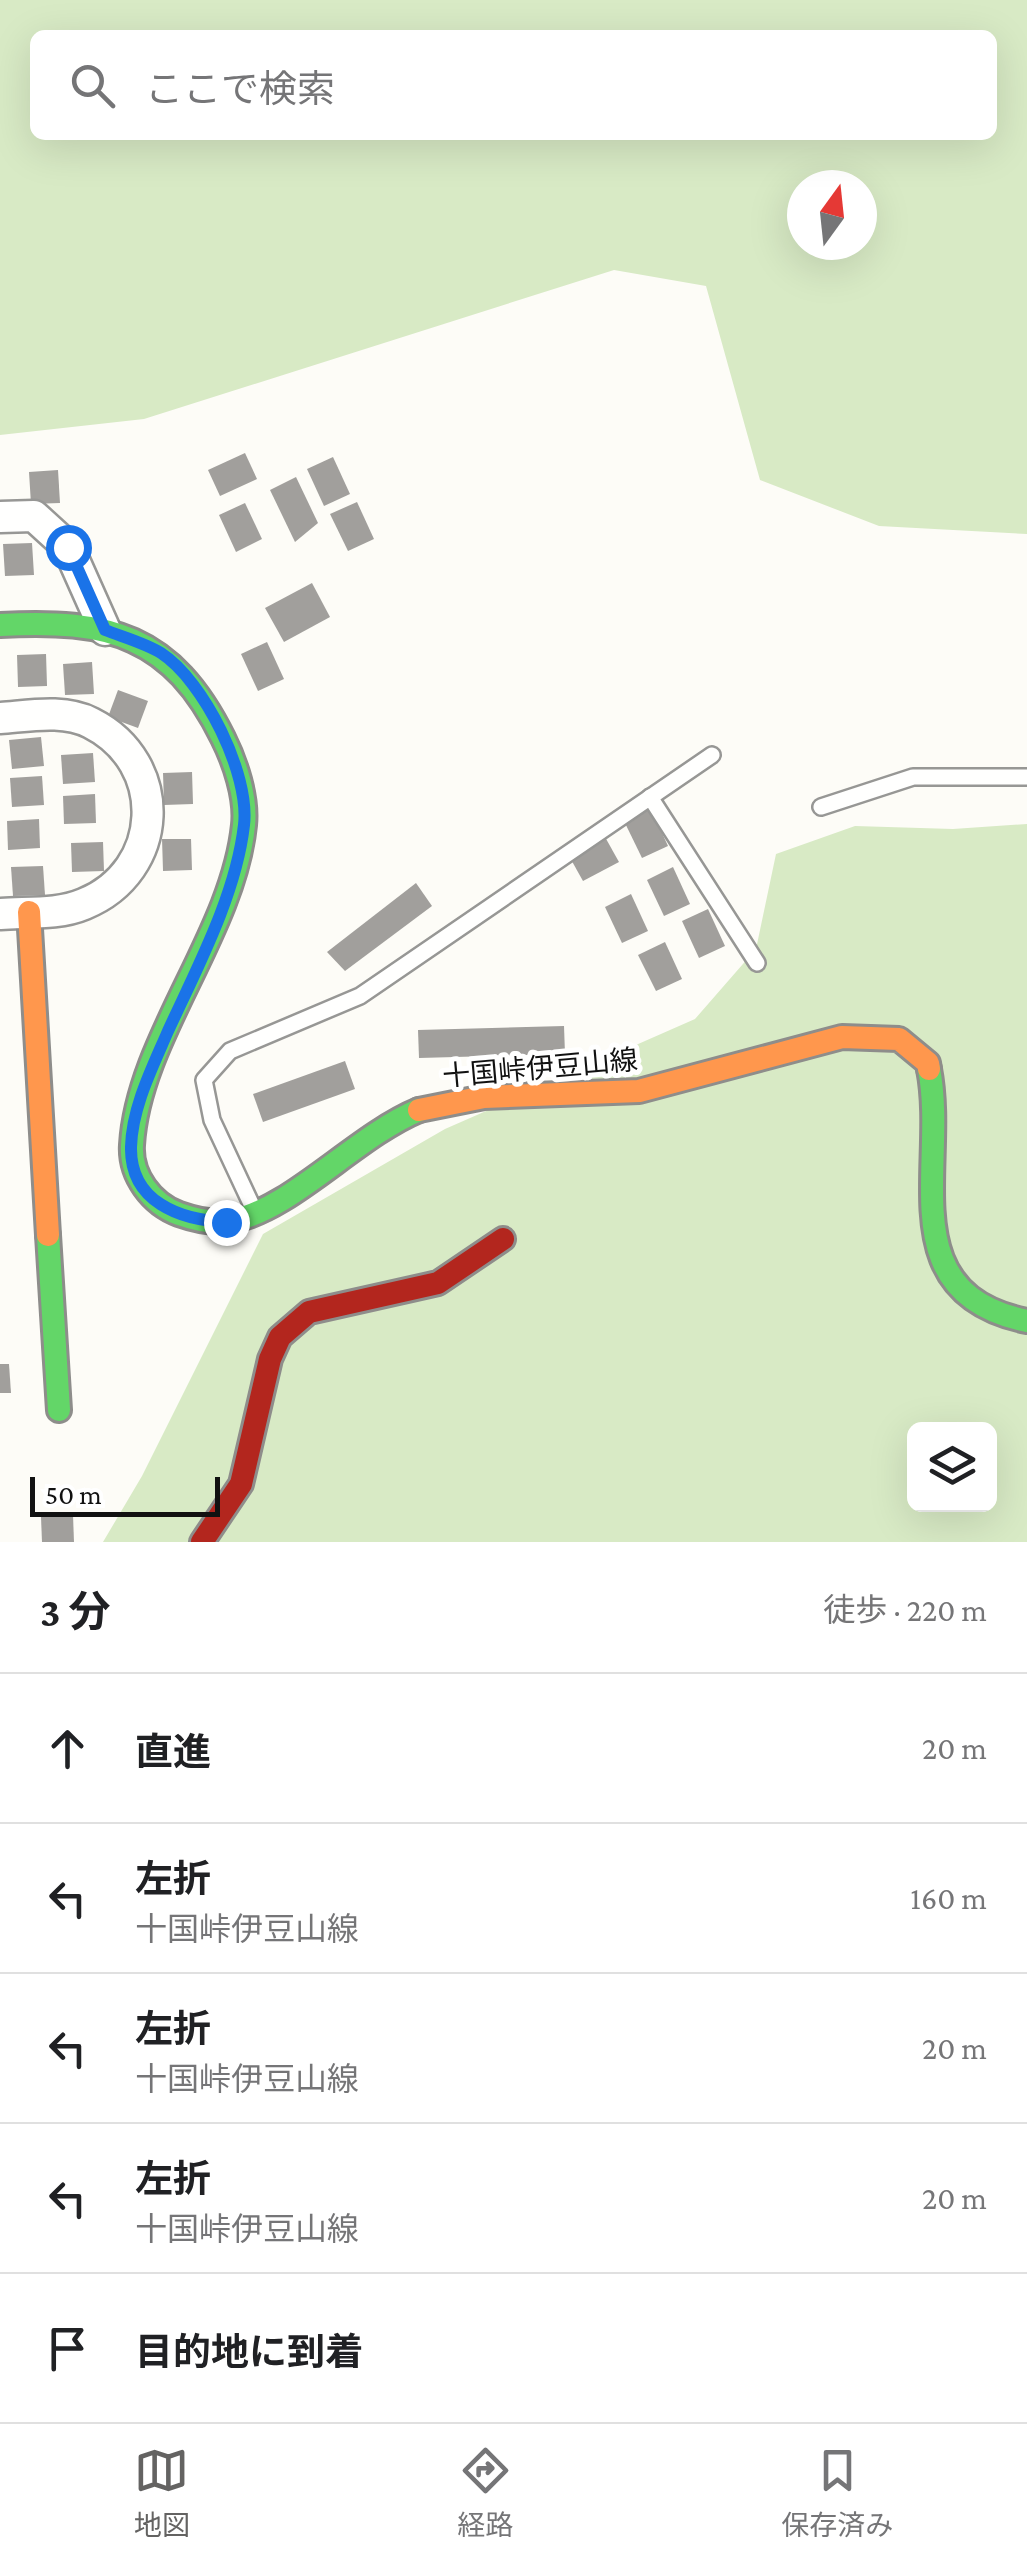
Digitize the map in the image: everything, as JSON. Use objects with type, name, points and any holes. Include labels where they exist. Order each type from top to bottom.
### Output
[{"type":"main road","name":"十国峠伊豆山線","points":[[0,624],[54,622],[105,630],[162,653],[202,695],[234,760],[245,821],[237,861],[196,969],[145,1083],[131,1148],[145,1192],[162,1208],[199,1221],[226,1222],[257,1216],[362,1140],[416,1111],[484,1096],[639,1091],[842,1037],[899,1039],[928,1063],[936,1110],[928,1190],[932,1245],[952,1280],[987,1309],[1027,1321]]},
{"type":"main road","points":[[14,913],[59,1410]]},
{"type":"main road","points":[[202,1542],[241,1484],[270,1359],[280,1337],[309,1312],[438,1283],[503,1239]]},
{"type":"street","points":[[0,517],[34,516],[68,547],[105,630]]},
{"type":"street","points":[[0,718],[60,714],[90,723],[121,745],[140,768],[147,794],[141,848],[128,872],[88,903],[66,910],[14,913]]},
{"type":"lane","points":[[257,1216],[212,1120],[204,1080],[230,1050],[360,996],[712,755]]},
{"type":"lane","points":[[821,807],[912,777],[1027,777]]},
{"type":"lane","points":[[650,798],[757,963]]},
{"type":"green space","points":[[0,0],[1027,0],[1027,534],[879,526],[760,480],[706,286],[614,270],[144,419],[0,435]]},
{"type":"green space","points":[[1027,824],[1027,1542],[103,1542],[142,1476],[263,1234],[445,1129],[695,1019],[756,949],[776,854],[855,826],[953,829]]},
{"type":"building","points":[[245,453],[257,479],[220,496],[208,470]]},
{"type":"building","points":[[333,457],[350,494],[324,506],[307,469]]},
{"type":"building","points":[[58,470],[60,503],[31,504],[29,472]]},
{"type":"building","points":[[296,477],[318,523],[295,542],[270,490]]},
{"type":"building","points":[[357,502],[374,539],[348,551],[330,514]]},
{"type":"building","points":[[245,503],[262,539],[236,552],[219,515]]},
{"type":"building","points":[[32,543],[34,575],[5,576],[3,544]]},
{"type":"building","points":[[312,583],[330,617],[284,642],[265,608]]},
{"type":"building","points":[[267,642],[284,679],[258,691],[241,654]]},
{"type":"building","points":[[46,654],[47,686],[18,687],[17,655]]},
{"type":"building","points":[[92,662],[94,694],[65,695],[63,664]]},
{"type":"building","points":[[118,690],[148,701],[138,728],[108,717]]},
{"type":"building","points":[[41,737],[44,766],[12,769],[9,740]]},
{"type":"building","points":[[93,753],[95,782],[63,784],[61,755]]},
{"type":"building","points":[[192,772],[193,804],[164,805],[163,773]]},
{"type":"building","points":[[42,776],[44,805],[12,807],[10,778]]},
{"type":"building","points":[[95,794],[96,823],[64,824],[63,796]]},
{"type":"building","points":[[651,809],[668,846],[642,858],[624,821]]},
{"type":"building","points":[[39,819],[40,848],[8,850],[7,821]]},
{"type":"building","points":[[605,837],[619,862],[583,881],[569,856]]},
{"type":"building","points":[[162,839],[191,839],[192,870],[163,871]]},
{"type":"building","points":[[103,842],[104,871],[72,872],[71,843]]},
{"type":"building","points":[[43,866],[45,895],[13,896],[11,867]]},
{"type":"building","points":[[673,867],[690,904],[664,916],[647,880]]},
{"type":"building","points":[[416,883],[432,906],[345,971],[327,952]]},
{"type":"building","points":[[631,894],[648,931],[622,943],[605,907]]},
{"type":"building","points":[[708,909],[725,946],[699,958],[682,921]]},
{"type":"building","points":[[665,942],[682,979],[656,991],[638,955]]},
{"type":"building","points":[[564,1026],[565,1054],[419,1058],[418,1030]]},
{"type":"building","points":[[345,1061],[355,1089],[263,1122],[253,1094]]},
{"type":"building","points":[[0,1364],[9,1364],[11,1393],[0,1393]]},
{"type":"building","points":[[73,1515],[74,1542],[42,1542],[41,1517]]},
{"type":"traffic: fast","points":[[0,625],[39,624],[105,631],[159,655],[203,703],[227,747],[239,780],[244,825],[236,866],[223,906],[150,1066],[138,1105],[132,1156],[139,1178],[152,1196],[169,1209],[205,1221],[231,1221],[254,1214],[419,1110]]},
{"type":"traffic: fast","points":[[929,1069],[933,1221],[940,1255],[956,1283],[984,1306],[1027,1321]]},
{"type":"traffic: fast","points":[[48,1235],[59,1410]]},
{"type":"traffic: slow","points":[[29,912],[48,1235]]},
{"type":"traffic: slow","points":[[419,1110],[484,1097],[639,1091],[842,1037],[899,1039],[928,1063],[929,1069]]},
{"type":"traffic: jam","points":[[202,1542],[241,1484],[270,1359],[280,1337],[309,1312],[438,1283],[503,1239]]},
{"type":"route","points":[[68,547],[105,630],[162,653],[202,695],[234,760],[245,821],[237,861],[196,969],[145,1083],[131,1148],[145,1192],[162,1208],[199,1221],[226,1222]]}]
